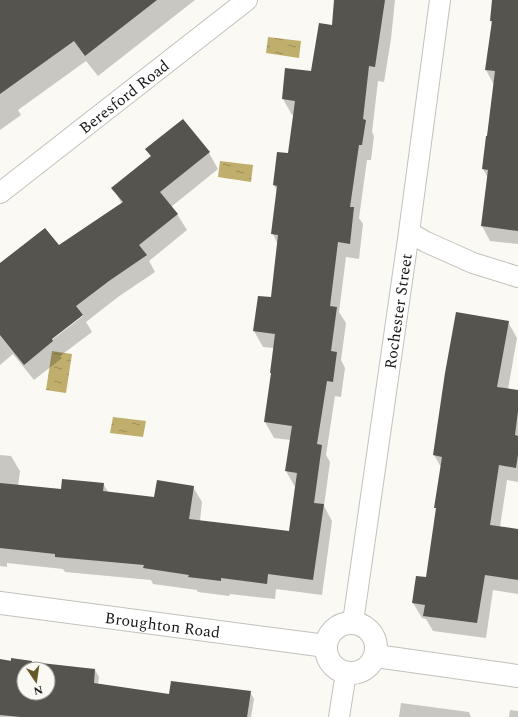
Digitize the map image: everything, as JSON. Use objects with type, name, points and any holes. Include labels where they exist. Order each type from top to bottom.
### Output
[{"type":"main road","name":"Broughton Road","points":[[0,603],[326,646]]},
{"type":"main road","points":[[353,622],[367,628],[376,641],[377,648],[376,656],[367,668],[353,674],[339,671],[333,666],[328,660],[326,646],[330,635],[338,626],[353,622]]},
{"type":"main road","points":[[376,656],[518,676]]},
{"type":"street","name":"Beresford Road","points":[[0,194],[247,0]]},
{"type":"street","name":"Rochester Street","points":[[353,622],[409,232],[440,0]]},
{"type":"street","points":[[409,232],[426,242],[473,263],[518,277]]},
{"type":"street","points":[[339,717],[346,673]]},
{"type":"water","points":[[268,37],[301,41],[299,58],[266,53]]},
{"type":"water","points":[[220,161],[253,165],[251,182],[218,177]]},
{"type":"water","points":[[52,351],[72,354],[66,393],[46,390]]},
{"type":"water","points":[[113,417],[146,421],[143,437],[110,433]]},
{"type":"building","points":[[0,0],[157,0],[85,56],[74,41],[0,94]]},
{"type":"building","points":[[334,0],[385,0],[375,67],[369,66],[363,119],[366,120],[362,145],[359,145],[350,207],[354,207],[350,244],[338,242],[330,306],[337,307],[331,351],[337,352],[333,382],[327,381],[317,444],[322,445],[314,503],[324,504],[313,580],[268,574],[267,584],[221,578],[221,581],[188,577],[189,575],[143,568],[144,565],[55,557],[55,554],[0,548],[0,483],[61,489],[62,479],[104,483],[103,491],[154,497],[157,480],[194,486],[189,519],[289,531],[297,473],[285,471],[292,426],[264,422],[275,334],[253,331],[258,296],[271,297],[278,235],[271,234],[277,186],[273,185],[277,152],[288,153],[295,101],[282,99],[285,68],[311,71],[319,23],[332,25]]},
{"type":"building","points":[[492,0],[518,0],[518,231],[481,226],[488,170],[482,169],[495,71],[485,70],[492,21],[490,21]]},
{"type":"building","points":[[183,119],[210,152],[160,192],[178,214],[139,245],[147,255],[76,306],[83,315],[52,339],[53,341],[24,365],[0,335],[0,263],[45,228],[59,245],[123,202],[111,188],[151,156],[145,149]]},
{"type":"building","points":[[456,312],[509,321],[497,387],[518,390],[518,411],[515,435],[518,436],[516,468],[499,465],[490,525],[518,529],[518,580],[485,575],[477,623],[423,616],[425,605],[412,603],[416,576],[426,577],[442,457],[433,455]]},
{"type":"building","points":[[11,658],[32,661],[16,661],[16,701],[56,701],[56,665],[95,669],[94,683],[169,694],[171,681],[251,691],[247,717],[21,717],[0,715],[0,659],[11,661]]}]
